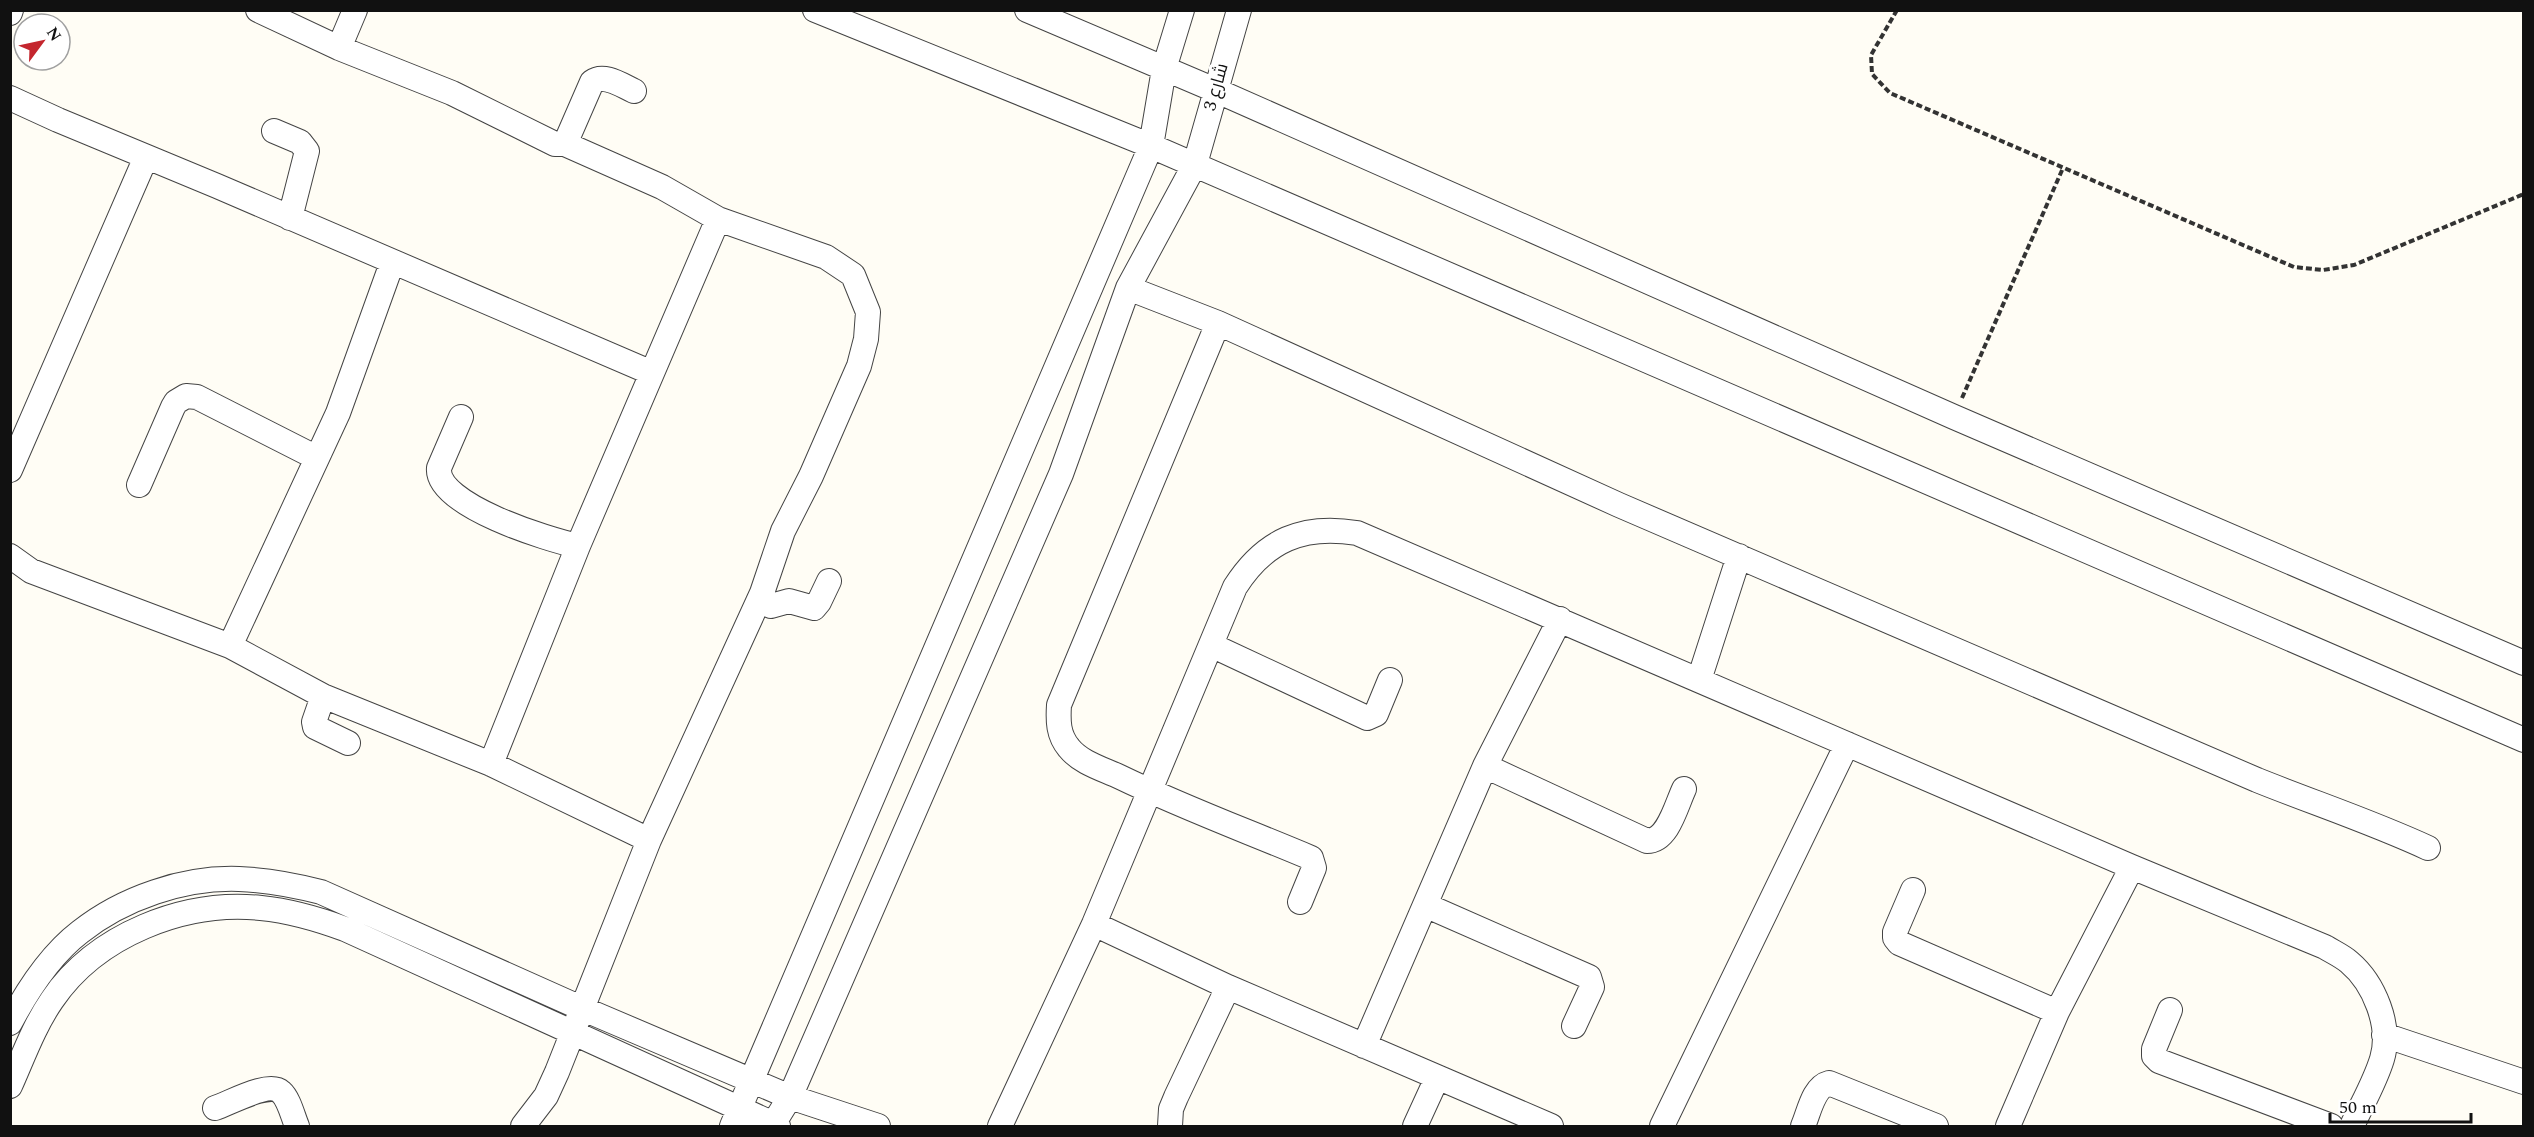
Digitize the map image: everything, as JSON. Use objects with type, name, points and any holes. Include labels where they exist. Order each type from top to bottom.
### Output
[{"type":"street","points":[[258,10],[289,16],[339,48],[452,93],[555,144],[565,144],[662,187],[718,219],[826,257],[853,275],[868,312],[866,339],[859,366],[811,476],[783,531],[762,593],[649,840],[581,1008],[574,1033],[546,1096],[523,1126]]},
{"type":"street","points":[[339,48],[355,10]]},
{"type":"street","points":[[815,10],[1152,146],[2523,740]]},
{"type":"street","points":[[1027,10],[1215,90],[1954,417],[2523,663]]},
{"type":"street","points":[[736,1118],[1152,146],[1164,69],[1182,10]]},
{"type":"street","name":"شارع 3","points":[[774,1126],[790,1097],[1061,474],[1128,288],[1195,165],[1239,10]]},
{"type":"street","points":[[565,144],[594,80],[605,78],[634,91]]},
{"type":"street","points":[[10,98],[652,374]]},
{"type":"street","points":[[274,131],[300,142],[307,151],[290,218]]},
{"type":"street","points":[[10,470],[146,158]]},
{"type":"street","points":[[491,765],[578,546],[718,219]]},
{"type":"street","points":[[230,646],[338,413],[392,263]]},
{"type":"street","points":[[1128,288],[1218,323],[1619,505],[2258,780],[2344,815],[2390,830],[2428,848]]},
{"type":"street","points":[[1218,323],[1059,705],[1058,720],[1060,734],[1078,758],[1149,791],[1311,858],[1314,868],[1300,902]]},
{"type":"street","points":[[139,485],[173,407],[176,402],[186,396],[197,397],[317,458]]},
{"type":"street","points":[[460,417],[439,468],[439,477],[444,484],[477,510],[546,539],[578,546]]},
{"type":"street","points":[[1000,1126],[1094,924],[1235,587],[1246,570],[1278,543],[1296,535],[1317,530],[1358,533],[2132,867],[2325,947],[2349,962],[2367,983],[2379,1007],[2384,1035],[2383,1057],[2352,1126]]},
{"type":"street","points":[[10,556],[32,571],[230,646],[323,696],[491,765],[649,840]]},
{"type":"street","points":[[1699,680],[1739,556]]},
{"type":"street","points":[[762,593],[765,603],[771,606],[789,601],[814,608],[829,581]]},
{"type":"street","points":[[1364,1046],[1485,766],[1560,619]]},
{"type":"street","points":[[1211,645],[1367,718],[1376,714],[1390,681]]},
{"type":"street","points":[[323,696],[315,727],[348,743]]},
{"type":"street","points":[[1662,1126],[1847,744]]},
{"type":"street","points":[[1485,766],[1647,841],[1656,839],[1664,832],[1684,789]]},
{"type":"street","points":[[2008,1126],[2057,1012],[2132,867]]},
{"type":"street","points":[[10,1023],[22,999],[48,963],[80,932],[106,915],[154,893],[195,882],[237,879],[279,882],[321,892],[581,1008],[790,1097],[878,1126]]},
{"type":"street","points":[[1913,890],[1895,932],[1895,938],[1899,943],[2057,1012]]},
{"type":"street","points":[[1425,904],[1589,977],[1592,987],[1574,1026]]},
{"type":"street","points":[[10,1086],[48,1006],[72,975],[94,955],[131,932],[162,920],[216,908],[260,907],[303,915],[345,929],[574,1033],[736,1118],[774,1126]]},
{"type":"street","points":[[1094,924],[1228,987],[1437,1078],[1503,1117],[1551,1126]]},
{"type":"street","points":[[1170,1126],[1171,1110],[1176,1097],[1228,987]]},
{"type":"street","points":[[2170,1010],[2154,1049],[2154,1056],[2159,1061],[2331,1126]]},
{"type":"street","points":[[2384,1035],[2523,1082]]},
{"type":"street","points":[[1415,1126],[1437,1078]]},
{"type":"street","points":[[1803,1126],[1818,1090],[1822,1085],[1828,1083],[1936,1126]]},
{"type":"street","points":[[215,1108],[265,1088],[276,1088],[284,1094],[297,1126]]},
{"type":"path","points":[[1898,10],[1871,55],[1872,74],[1890,93],[2294,267],[2323,270],[2354,265],[2523,194]]},
{"type":"path","points":[[1954,417],[2063,168]]}]
